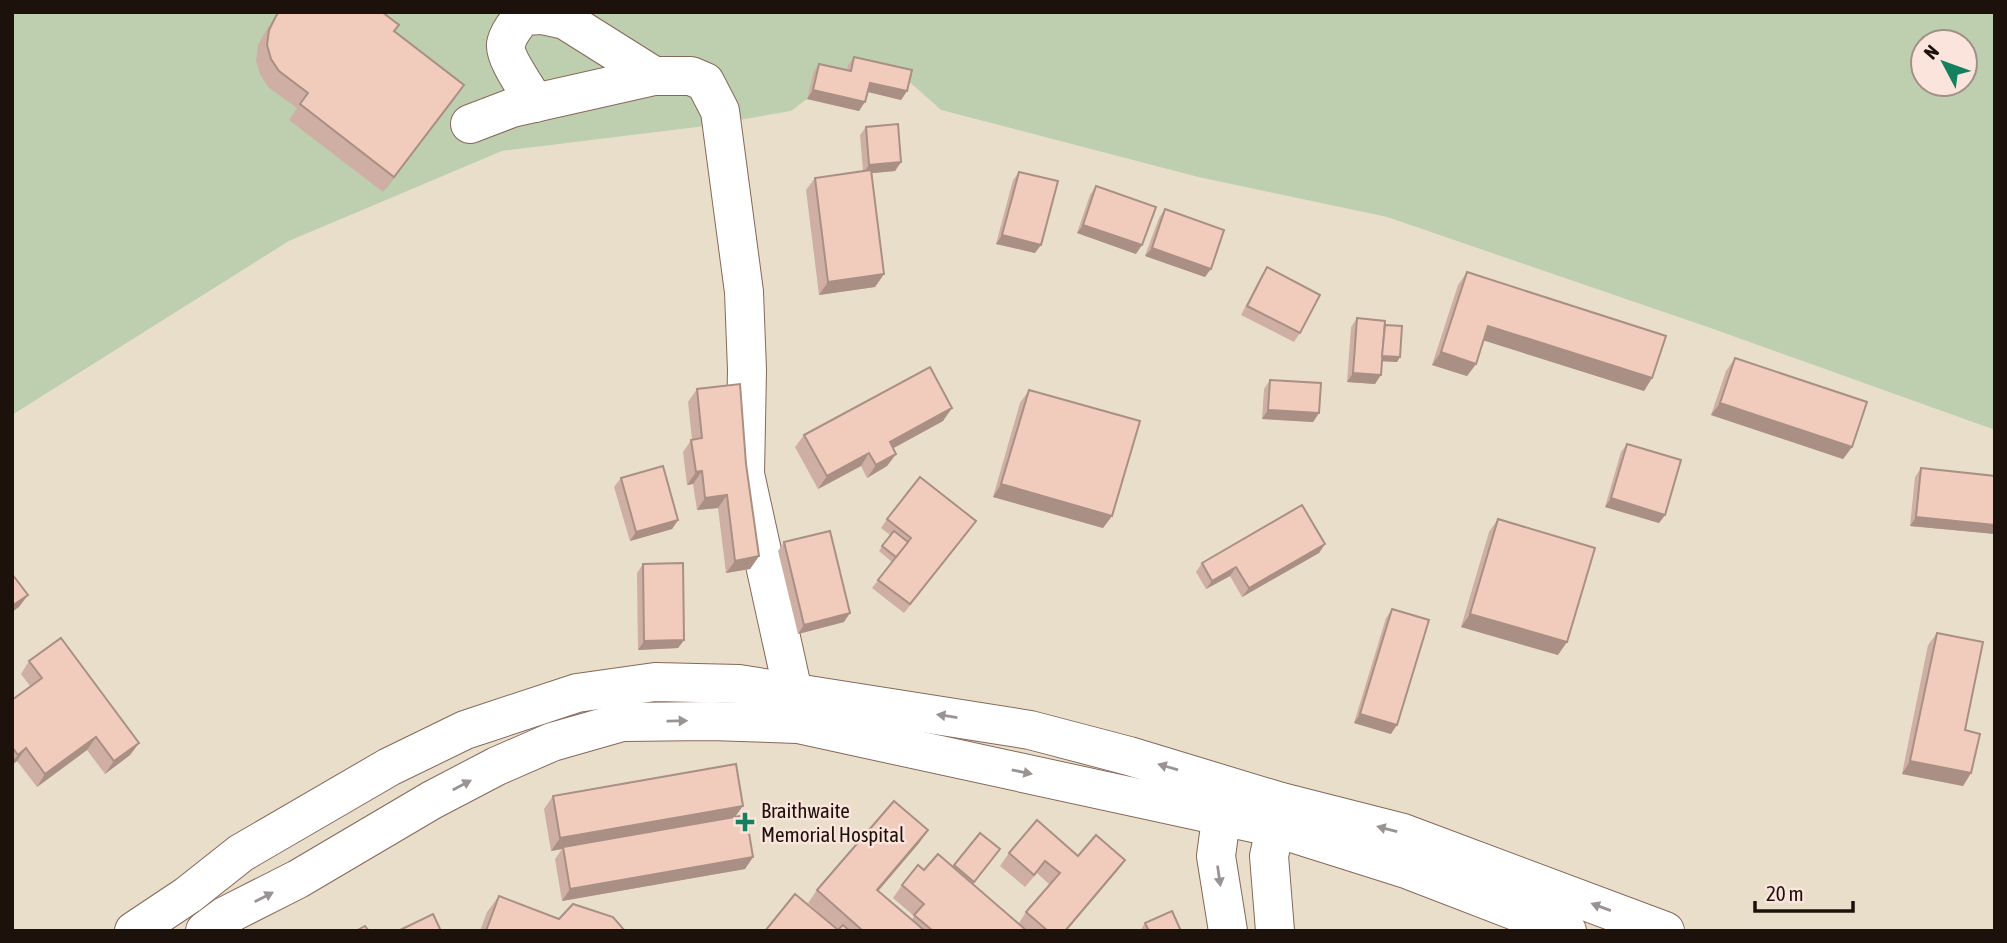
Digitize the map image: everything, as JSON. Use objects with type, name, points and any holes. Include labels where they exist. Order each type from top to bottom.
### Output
[{"type":"street","points":[[536,103],[509,57],[506,45],[513,27],[523,16],[542,15],[565,20],[654,76]]},
{"type":"street","points":[[471,124],[512,108],[654,76],[691,76],[705,82],[720,111],[744,292],[747,370],[745,474],[793,692]]},
{"type":"street","points":[[134,931],[188,895],[241,853],[389,767],[465,730],[577,693],[655,682],[739,684],[1030,730],[1224,799],[1279,815],[1409,870],[1567,931]]},
{"type":"street","points":[[205,931],[225,916],[298,879],[432,800],[497,766],[552,742],[622,722],[711,720],[798,724],[1224,799]]},
{"type":"street","points":[[1224,799],[1216,856],[1228,931]]},
{"type":"street","points":[[1275,931],[1269,856],[1279,815]]},
{"type":"street","points":[[1279,815],[1403,833],[1664,931]]},
{"type":"shaded area","points":[[813,73],[905,78],[941,110],[1198,177],[1387,217],[1716,330],[1995,430],[1995,931],[12,931],[12,415],[289,241],[502,151],[706,126],[791,111]]},
{"type":"green space","points":[[12,12],[1995,12],[1995,430],[1716,330],[1387,217],[1198,177],[941,110],[905,78],[845,80],[813,73],[807,99],[791,111],[706,126],[502,151],[289,241],[12,415]]},
{"type":"building","points":[[279,12],[382,12],[399,25],[394,31],[464,85],[394,177],[300,104],[308,93],[279,71],[271,59],[267,45],[269,30]]},
{"type":"building","points":[[854,57],[912,70],[907,91],[870,83],[865,102],[813,90],[819,64],[851,71]]},
{"type":"building","points":[[898,124],[901,162],[869,165],[866,127]]},
{"type":"building","points":[[871,170],[884,274],[828,282],[815,178]]},
{"type":"building","points":[[1019,172],[1058,181],[1041,245],[1002,235]]},
{"type":"building","points":[[1096,186],[1156,207],[1142,245],[1083,225]]},
{"type":"building","points":[[1165,209],[1224,230],[1211,269],[1152,248]]},
{"type":"building","points":[[1267,267],[1320,295],[1300,333],[1247,306]]},
{"type":"building","points":[[1467,272],[1666,336],[1652,378],[1488,326],[1476,364],[1441,352]]},
{"type":"building","points":[[1357,318],[1385,321],[1381,375],[1353,373]]},
{"type":"building","points":[[1385,325],[1402,326],[1400,357],[1382,356]]},
{"type":"building","points":[[1735,358],[1867,402],[1852,447],[1720,403]]},
{"type":"building","points":[[930,367],[952,408],[890,442],[896,454],[876,465],[869,453],[827,476],[804,435]]},
{"type":"building","points":[[1270,380],[1321,383],[1319,413],[1268,410]]},
{"type":"building","points":[[740,384],[746,464],[759,556],[735,561],[727,495],[705,498],[702,471],[696,472],[691,440],[702,438],[697,389]]},
{"type":"building","points":[[1029,390],[1140,421],[1112,516],[1001,484]]},
{"type":"building","points":[[1627,444],[1681,460],[1665,515],[1611,498]]},
{"type":"building","points":[[663,466],[678,520],[636,532],[621,478]]},
{"type":"building","points":[[1921,468],[1995,476],[1995,525],[1916,517]]},
{"type":"building","points":[[920,477],[976,521],[910,604],[878,580],[911,538],[887,519]]},
{"type":"building","points":[[1302,505],[1325,544],[1249,588],[1236,567],[1212,581],[1202,563]]},
{"type":"building","points":[[1498,519],[1595,548],[1567,642],[1470,614]]},
{"type":"building","points":[[830,531],[850,613],[804,625],[784,542]]},
{"type":"building","points":[[894,531],[908,542],[896,557],[882,546]]},
{"type":"building","points":[[683,563],[684,640],[644,641],[643,564]]},
{"type":"building","points":[[12,574],[28,595],[12,606]]},
{"type":"building","points":[[1392,609],[1429,620],[1397,725],[1360,714]]},
{"type":"building","points":[[1937,633],[1983,642],[1965,730],[1980,734],[1971,773],[1910,761]]},
{"type":"building","points":[[61,638],[139,743],[114,761],[96,737],[45,774],[26,748],[18,755],[12,747],[12,700],[42,678],[29,661]]},
{"type":"building","points":[[736,764],[743,806],[560,838],[553,796]]},
{"type":"building","points":[[894,801],[928,830],[877,890],[925,931],[863,931],[817,890]]},
{"type":"building","points":[[746,815],[753,857],[570,889],[563,847]]},
{"type":"building","points":[[1037,820],[1078,856],[1096,835],[1125,860],[1065,931],[1048,931],[1026,912],[1060,873],[1045,861],[1034,875],[1009,853]]},
{"type":"building","points":[[980,833],[1000,849],[974,882],[954,865]]},
{"type":"building","points":[[938,854],[1027,931],[933,931],[914,915],[924,904],[902,885],[918,865],[924,870]]},
{"type":"building","points":[[795,894],[838,930],[843,925],[850,931],[765,931]]},
{"type":"building","points":[[499,896],[559,919],[573,904],[613,917],[625,931],[486,931]]},
{"type":"building","points":[[1172,911],[1181,931],[1149,931],[1145,923]]},
{"type":"building","points":[[433,914],[441,931],[398,931]]},
{"type":"building","points":[[365,926],[369,931],[356,931]]},
{"type":"place","name":"Braithwaite Memorial Hospital","points":[[745,822]]}]
